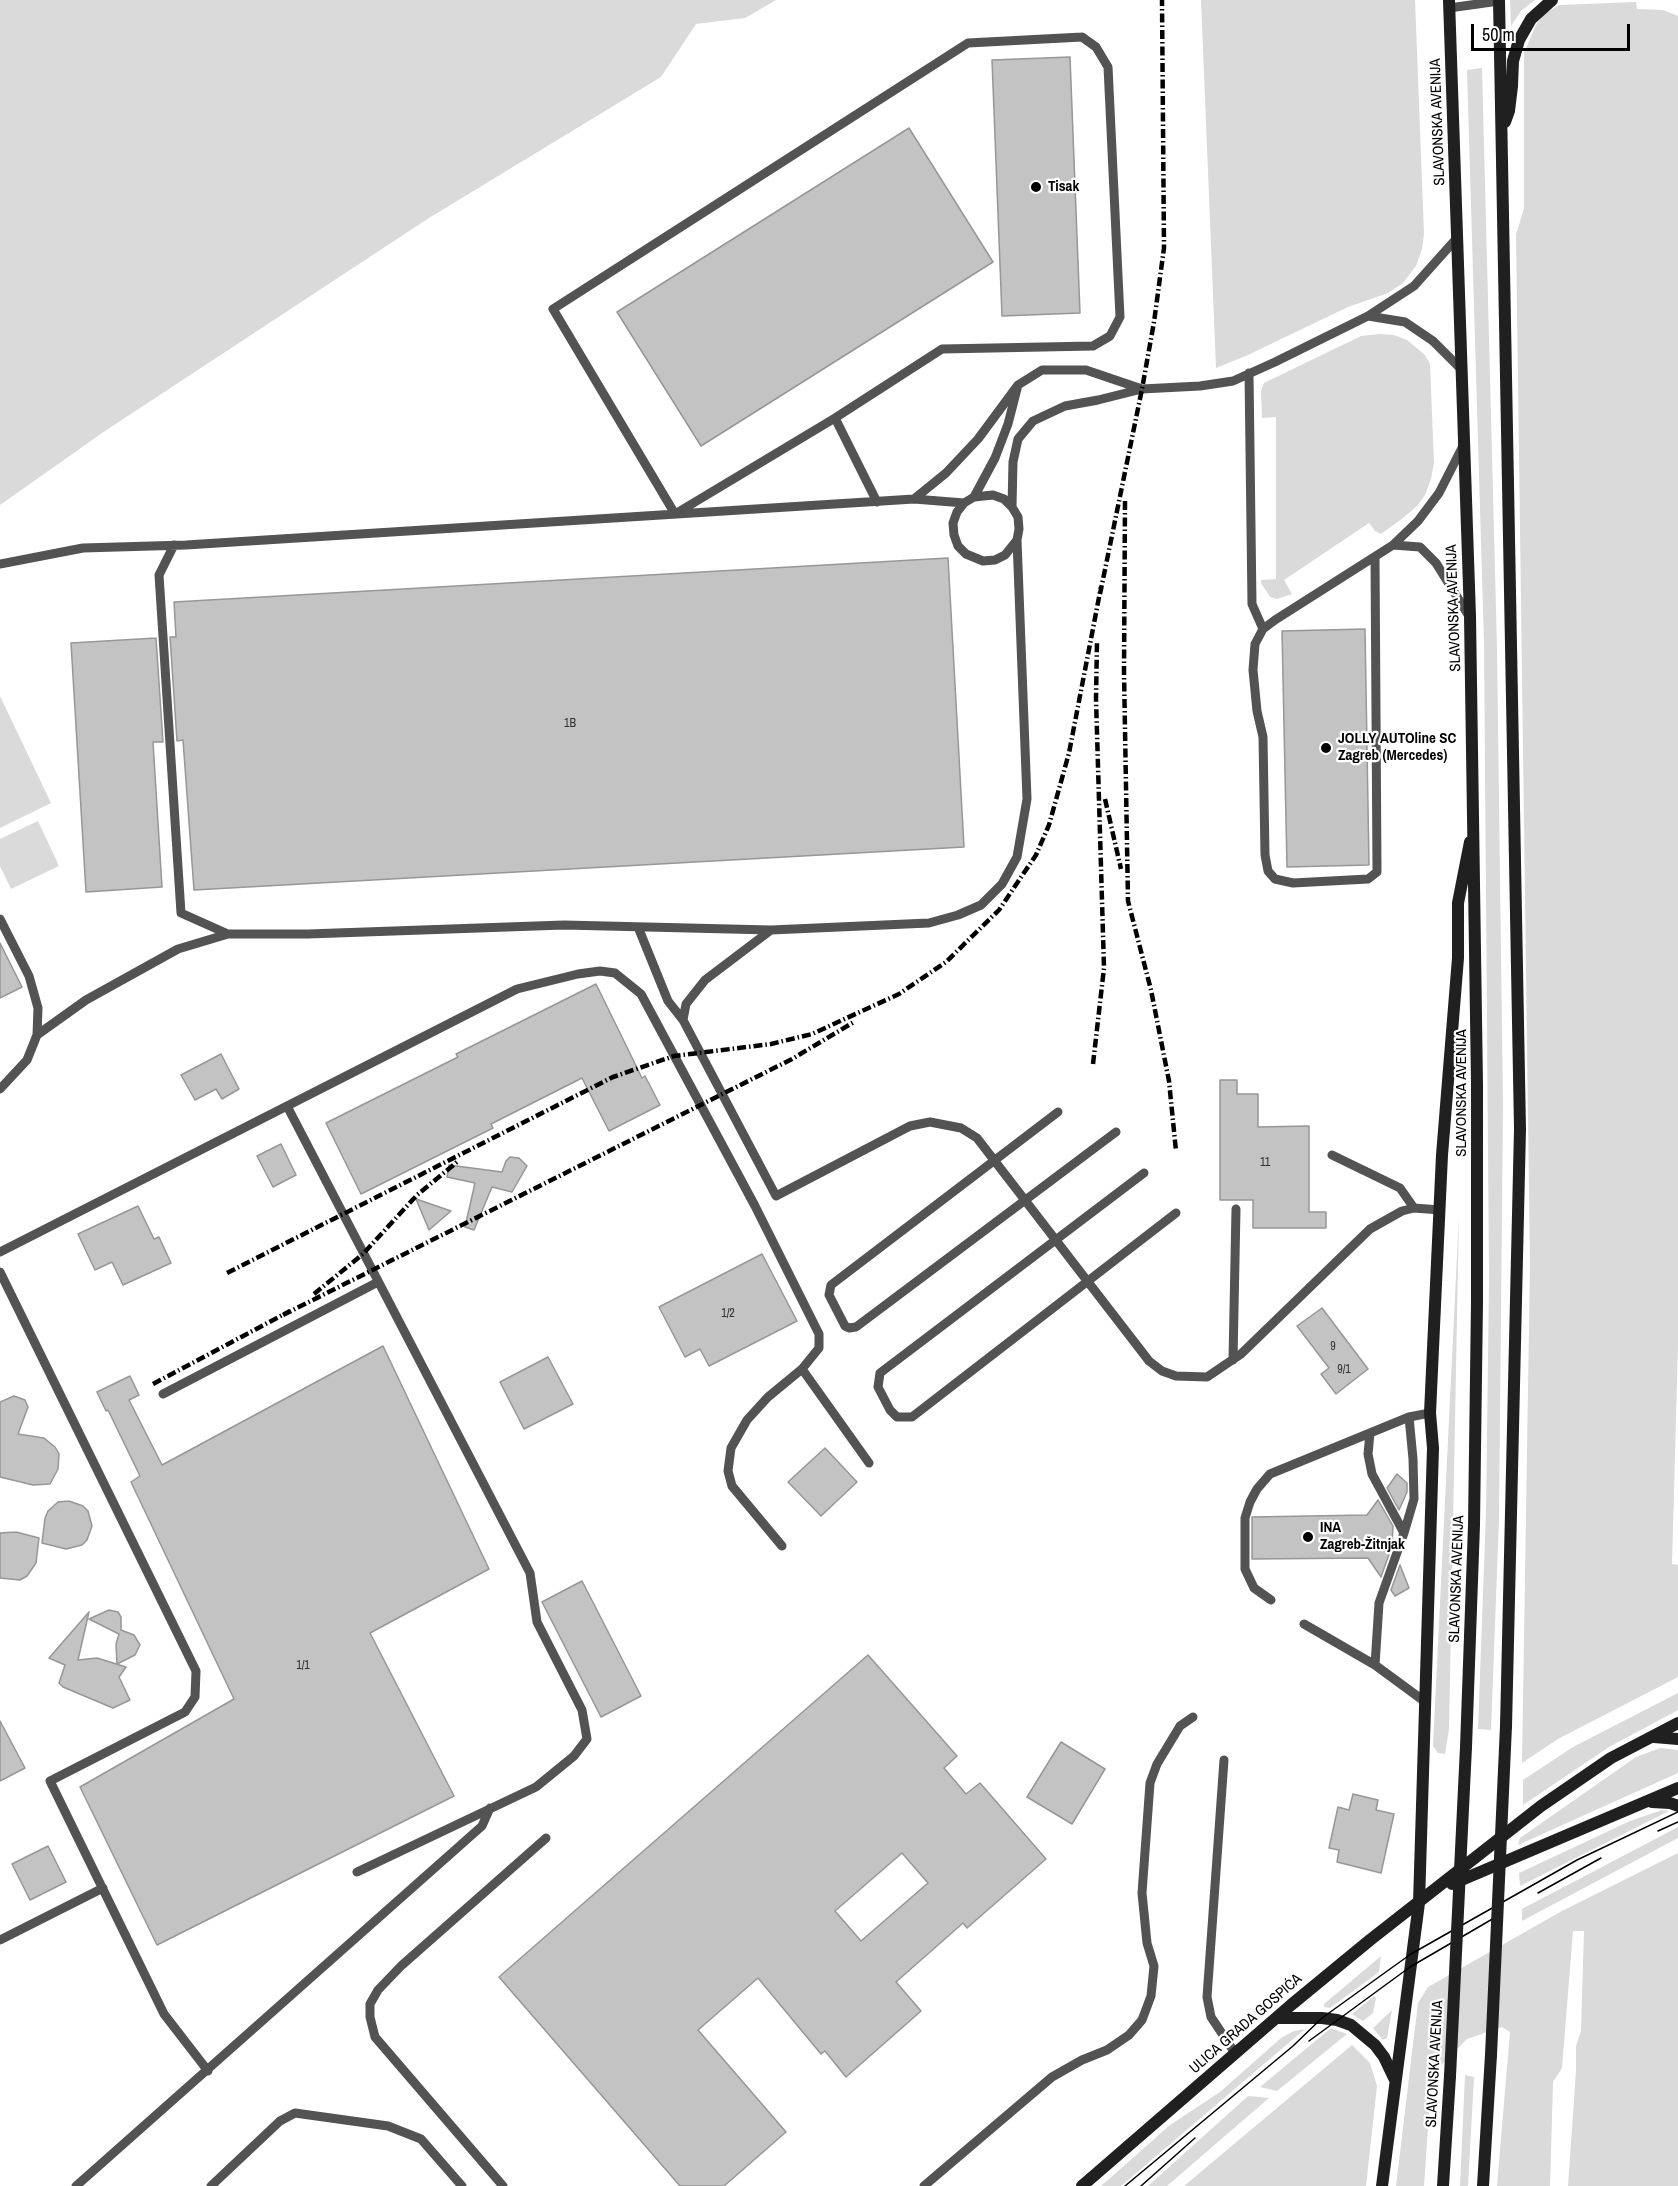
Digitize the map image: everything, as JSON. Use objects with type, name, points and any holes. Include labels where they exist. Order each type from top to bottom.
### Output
[{"type":"main road","points":[[1483,2186],[1506,1726],[1520,1130],[1499,0]]},
{"type":"main road","points":[[1501,132],[1509,111],[1513,61],[1519,40],[1531,19],[1552,0]]},
{"type":"main road","name":"SLAVONSKA AVENIJA","points":[[1443,2186],[1466,1747],[1474,1513],[1478,1084],[1470,616],[1449,4]]},
{"type":"main road","points":[[1382,2186],[1419,1903],[1432,1448],[1430,1413],[1440,1210],[1446,1096],[1458,958],[1458,903],[1464,863],[1474,827]]},
{"type":"main road","name":"ULICA GRADA GOSPIĆA","points":[[1082,2186],[1370,1940],[1541,1806],[1611,1758],[1678,1723]]},
{"type":"main road","points":[[1650,1738],[1678,1739]]},
{"type":"main road","name":"ULICA GRADA GOSPIĆA","points":[[1434,1891],[1678,1788]]},
{"type":"main road","points":[[1648,1802],[1670,1803],[1678,1806]]},
{"type":"main road","points":[[1276,2018],[1322,2018],[1351,2025],[1375,2045],[1384,2057],[1395,2080]]},
{"type":"lane","points":[[1449,4],[1499,0]]},
{"type":"lane","points":[[1082,37],[1096,47],[1108,67],[1120,317],[1110,336],[1093,346],[942,349],[835,418],[675,514],[553,309],[968,43],[1082,37]]},
{"type":"lane","points":[[1012,507],[1013,462],[1018,439],[1033,421],[1065,406],[1142,389],[1200,386],[1233,381],[1368,316],[1414,286],[1457,238]]},
{"type":"lane","points":[[1368,316],[1406,322],[1433,341],[1461,369]]},
{"type":"lane","points":[[914,499],[946,473],[978,439],[1018,385],[1042,370],[1086,370],[1142,389]]},
{"type":"lane","points":[[1249,374],[1252,604],[1263,629]]},
{"type":"lane","points":[[974,497],[995,458],[1008,424],[1018,385]]},
{"type":"lane","points":[[835,418],[877,502]]},
{"type":"lane","points":[[1375,557],[1377,872],[1368,879],[1293,883],[1275,879],[1268,871],[1265,855],[1263,737],[1257,711],[1253,670],[1255,644],[1263,629],[1393,545],[1418,521],[1439,492],[1464,444]]},
{"type":"lane","points":[[37,1035],[86,1000],[178,949],[228,934],[308,934],[564,925],[771,930],[929,923],[958,915],[981,905],[1002,884],[1017,857],[1027,799],[1017,540],[1019,529],[1018,517],[1012,507],[993,495],[974,497],[964,503],[953,523],[958,546],[966,554],[983,561],[995,560],[1005,555],[1017,540]]},
{"type":"lane","points":[[0,564],[83,548],[174,545],[914,499],[964,503]]},
{"type":"lane","points":[[174,545],[159,575],[181,913],[228,934]]},
{"type":"lane","points":[[1393,545],[1420,548],[1436,563],[1470,616]]},
{"type":"lane","points":[[0,919],[29,976],[38,1008],[37,1035],[27,1060],[0,1089]]},
{"type":"lane","points":[[638,927],[668,1001],[683,1020],[776,1196],[910,1126],[930,1122],[962,1128],[977,1138],[1149,1361],[1162,1371],[1176,1376],[1207,1377],[1241,1354],[1370,1228],[1402,1210],[1414,1208],[1440,1210]]},
{"type":"lane","points":[[683,1020],[686,1004],[705,980],[771,930]]},
{"type":"lane","points":[[0,1252],[517,989],[578,974],[600,971],[615,973],[641,994],[755,1206],[819,1334],[819,1348],[802,1369],[768,1397],[747,1420],[731,1448],[728,1471],[732,1486],[782,1546]]},
{"type":"lane","points":[[287,1106],[530,1574],[537,1622],[582,1710],[587,1739],[574,1756],[536,1787],[357,1872]]},
{"type":"lane","points":[[1058,1112],[831,1285],[829,1295],[845,1326],[856,1327],[1116,1132]]},
{"type":"lane","points":[[1332,1155],[1400,1188],[1414,1208]]},
{"type":"lane","points":[[1144,1173],[1056,1242],[880,1373],[878,1387],[890,1410],[897,1417],[912,1418],[1176,1213]]},
{"type":"lane","points":[[1233,1359],[1236,1209]]},
{"type":"lane","points":[[0,1272],[196,1671],[195,1697],[185,1712],[50,1781],[164,2014],[208,2071]]},
{"type":"lane","points":[[163,1394],[378,1282]]},
{"type":"lane","points":[[802,1369],[869,1463]]},
{"type":"lane","points":[[1271,1600],[1254,1588],[1245,1569],[1245,1518],[1257,1489],[1270,1474],[1409,1417],[1430,1413]]},
{"type":"lane","points":[[1375,1665],[1379,1603],[1414,1499],[1409,1417]]},
{"type":"lane","points":[[1370,1433],[1368,1454],[1372,1474],[1404,1533]]},
{"type":"lane","points":[[1305,1624],[1375,1665],[1424,1701]]},
{"type":"lane","points":[[924,2186],[1052,2077],[1082,2060],[1107,2050],[1129,2035],[1142,2020],[1151,1996],[1154,1966],[1147,1943],[1142,1893],[1150,1783],[1157,1764],[1180,1726],[1193,1717]]},
{"type":"lane","points":[[1224,1760],[1207,1997],[1211,2017],[1235,2053]]},
{"type":"lane","points":[[76,2186],[482,1826],[490,1808]]},
{"type":"lane","points":[[503,2186],[375,2037],[370,2017],[370,2004],[378,1990],[402,1965],[546,1838]]},
{"type":"lane","points":[[0,1940],[103,1888]]},
{"type":"lane","points":[[211,2186],[280,2121],[295,2113],[388,2126],[421,2139],[462,2186]]},
{"type":"shaded area","points":[[0,0],[776,0],[745,18],[696,24],[661,77],[429,218],[105,431],[0,505]]},
{"type":"shaded area","points":[[1201,0],[1415,0],[1424,234],[1416,266],[1403,283],[1388,293],[1348,307],[1216,368]]},
{"type":"shaded area","points":[[1510,0],[1535,0],[1521,11],[1511,26]]},
{"type":"shaded area","points":[[1636,2],[1637,9],[1663,10],[1678,16],[1678,1345],[1672,1564],[1678,1565],[1678,1677],[1558,1739],[1522,1763],[1530,1264],[1516,235],[1524,208],[1524,53],[1536,25],[1544,14],[1559,5]]},
{"type":"shaded area","points":[[1482,68],[1497,648],[1503,1106],[1499,1519],[1491,1730],[1478,1729],[1486,1512],[1489,1281],[1484,643],[1467,70]]},
{"type":"shaded area","points":[[1394,335],[1407,340],[1425,355],[1430,364],[1434,463],[1425,495],[1417,506],[1381,534],[1375,531],[1369,523],[1284,580],[1292,594],[1277,599],[1270,597],[1261,580],[1276,579],[1276,417],[1262,418],[1261,391],[1264,383],[1361,336]]},
{"type":"shaded area","points":[[0,696],[51,803],[0,828]]},
{"type":"shaded area","points":[[38,821],[59,866],[11,889],[0,866],[0,839]]},
{"type":"shaded area","points":[[1459,1215],[1449,1729],[1445,1754],[1438,1753],[1433,1746]]},
{"type":"shaded area","points":[[1678,1693],[1678,1710],[1609,1747],[1523,1805],[1523,1780],[1573,1747]]},
{"type":"shaded area","points":[[1660,1748],[1678,1750],[1678,1773],[1518,1845],[1520,1838],[1636,1757]]},
{"type":"shaded area","points":[[1662,1810],[1669,1811],[1520,1886],[1519,1873],[1630,1821]]},
{"type":"shaded area","points":[[1678,1827],[1678,1838],[1522,1921],[1522,1909]]},
{"type":"shaded area","points":[[1678,1853],[1678,2186],[1568,2186],[1576,2046],[1581,2031],[1584,1931],[1573,1931],[1562,2068],[1553,2082],[1550,2186],[1497,2186],[1510,2032],[1502,2027],[1467,2039],[1440,2066],[1430,2099],[1424,2186],[1396,2186],[1418,2003],[1428,1987],[1562,1911]]},
{"type":"shaded area","points":[[1381,1956],[1379,1972],[1330,2008],[1324,2007],[1324,2004]]},
{"type":"shaded area","points":[[1374,1996],[1376,1998],[1373,2013],[1363,2021],[1352,2014]]},
{"type":"shaded area","points":[[1392,2010],[1387,2038],[1383,2040],[1373,2028]]},
{"type":"shaded area","points":[[1331,2028],[1347,2034],[1277,2091],[1260,2087]]},
{"type":"shaded area","points":[[1305,2029],[1121,2186],[1101,2186],[1170,2125],[1220,2092],[1281,2038],[1294,2031]]},
{"type":"shaded area","points":[[1352,2045],[1370,2063],[1377,2086],[1366,2186],[1184,2186]]},
{"type":"shaded area","points":[[1465,2075],[1474,2077],[1468,2186],[1460,2186]]},
{"type":"shaded area","points":[[1248,2096],[1269,2098],[1167,2186],[1148,2186]]},
{"type":"building","name":"Tisak","points":[[1070,57],[1080,313],[1002,316],[992,60]]},
{"type":"building","points":[[909,128],[993,262],[701,446],[617,312]]},
{"type":"building","points":[[948,558],[964,847],[194,890],[183,740],[177,741],[170,637],[176,637],[174,602]]},
{"type":"building","name":"JOLLY AUTOline SC Zagreb (Mercedes)","points":[[1365,629],[1369,865],[1287,867],[1282,631]]},
{"type":"building","points":[[156,638],[163,742],[153,742],[162,887],[86,892],[71,643]]},
{"type":"building","points":[[0,943],[22,987],[0,998]]},
{"type":"building","points":[[596,984],[642,1078],[645,1076],[660,1105],[609,1131],[582,1078],[491,1124],[493,1128],[361,1194],[326,1123],[458,1057],[456,1054]]},
{"type":"building","points":[[221,1054],[239,1089],[222,1099],[216,1089],[195,1100],[181,1075]]},
{"type":"building","points":[[1220,1080],[1237,1080],[1237,1094],[1258,1094],[1258,1127],[1309,1126],[1309,1212],[1326,1212],[1326,1228],[1253,1228],[1253,1200],[1220,1200]]},
{"type":"building","points":[[281,1144],[296,1175],[273,1187],[257,1156]]},
{"type":"building","points":[[510,1157],[519,1158],[527,1166],[512,1192],[492,1187],[474,1230],[465,1227],[475,1183],[447,1177],[449,1165],[502,1172]]},
{"type":"building","points":[[416,1199],[451,1211],[429,1230]]},
{"type":"building","points":[[138,1206],[154,1239],[159,1237],[171,1263],[123,1285],[112,1262],[95,1270],[78,1234]]},
{"type":"building","points":[[762,1254],[797,1321],[709,1366],[700,1349],[685,1357],[659,1307]]},
{"type":"building","points":[[1322,1308],[1368,1369],[1336,1394],[1321,1374],[1329,1368],[1297,1326]]},
{"type":"building","points":[[383,1346],[489,1569],[370,1633],[454,1796],[157,1945],[80,1787],[234,1699],[131,1482],[140,1476],[97,1392],[130,1376],[139,1395],[129,1400],[162,1465]]},
{"type":"building","points":[[548,1357],[573,1404],[524,1429],[500,1382]]},
{"type":"building","points":[[14,1396],[25,1400],[28,1407],[18,1434],[44,1438],[55,1447],[59,1454],[58,1469],[50,1484],[33,1485],[0,1477],[0,1402]]},
{"type":"building","points":[[825,1448],[857,1482],[821,1516],[788,1482]]},
{"type":"building","points":[[1397,1474],[1407,1483],[1407,1492],[1399,1510],[1387,1488]]},
{"type":"building","name":"INA Zagreb-Žitnjak","points":[[1378,1500],[1393,1526],[1392,1546],[1381,1577],[1368,1558],[1252,1559],[1252,1517],[1367,1515]]},
{"type":"building","points":[[69,1501],[83,1506],[88,1511],[92,1526],[87,1540],[82,1545],[66,1549],[42,1543],[48,1511],[58,1502]]},
{"type":"building","points":[[16,1532],[39,1538],[36,1563],[27,1576],[20,1580],[0,1578],[0,1533]]},
{"type":"building","points":[[1400,1565],[1409,1588],[1395,1596],[1391,1590]]},
{"type":"building","points":[[582,1581],[641,1696],[601,1717],[542,1602]]},
{"type":"building","points":[[109,1610],[118,1612],[121,1617],[121,1630],[134,1635],[140,1645],[135,1655],[117,1664],[116,1644],[119,1634],[89,1619]]},
{"type":"building","points":[[89,1612],[78,1660],[97,1658],[126,1667],[119,1677],[130,1700],[113,1708],[63,1687],[59,1683],[65,1665],[49,1658]]},
{"type":"building","points":[[868,1655],[957,1756],[944,1768],[966,1794],[980,1783],[1046,1859],[967,1928],[963,1923],[896,1982],[921,2011],[846,2077],[825,2051],[821,2054],[758,1978],[698,2030],[786,2132],[724,2186],[680,2186],[499,1977]],"holes":[[[902,1853],[928,1883],[861,1941],[835,1911]]]},
{"type":"building","points":[[0,1721],[25,1768],[0,1781]]},
{"type":"building","points":[[1061,1742],[1105,1769],[1072,1824],[1027,1797]]},
{"type":"building","points":[[1353,1794],[1378,1800],[1376,1810],[1394,1814],[1381,1873],[1337,1862],[1339,1850],[1329,1848],[1338,1807],[1349,1810]]},
{"type":"building","points":[[48,1846],[66,1882],[30,1900],[12,1864]]},
{"type":"tram line","points":[[1125,2186],[1293,2046],[1322,2018],[1411,1954],[1577,1860],[1678,1812]]},
{"type":"tram line","points":[[1658,1831],[1678,1822]]},
{"type":"tram line","points":[[1538,1893],[1601,1858]]},
{"type":"tram line","points":[[1309,2041],[1410,1967],[1501,1914]]},
{"type":"tram line","points":[[1141,2186],[1195,2138]]},
{"type":"railway","points":[[1100,594],[1142,389],[1164,248],[1162,0]]},
{"type":"railway","points":[[1125,501],[1124,672],[1128,901],[1151,990],[1169,1081],[1176,1151]]},
{"type":"railway","points":[[227,1273],[613,1077],[674,1056],[771,1044],[812,1034],[899,994],[946,962],[999,910],[1036,855],[1049,825],[1069,753],[1101,587]]},
{"type":"railway","points":[[1093,1064],[1104,968],[1096,699],[1097,642]]},
{"type":"railway","points":[[1105,799],[1121,869]]},
{"type":"railway","points":[[283,1315],[792,1059],[854,1022]]},
{"type":"railway","points":[[314,1294],[363,1254],[417,1195],[457,1162]]},
{"type":"railway","points":[[153,1384],[290,1311]]},
{"type":"place","name":"Tisak","points":[[1036,187]]},
{"type":"place","name":"JOLLY AUTOline SC Zagreb (Mercedes)","points":[[1326,748]]},
{"type":"place","name":"INA Zagreb-Žitnjak","points":[[1308,1537]]}]
